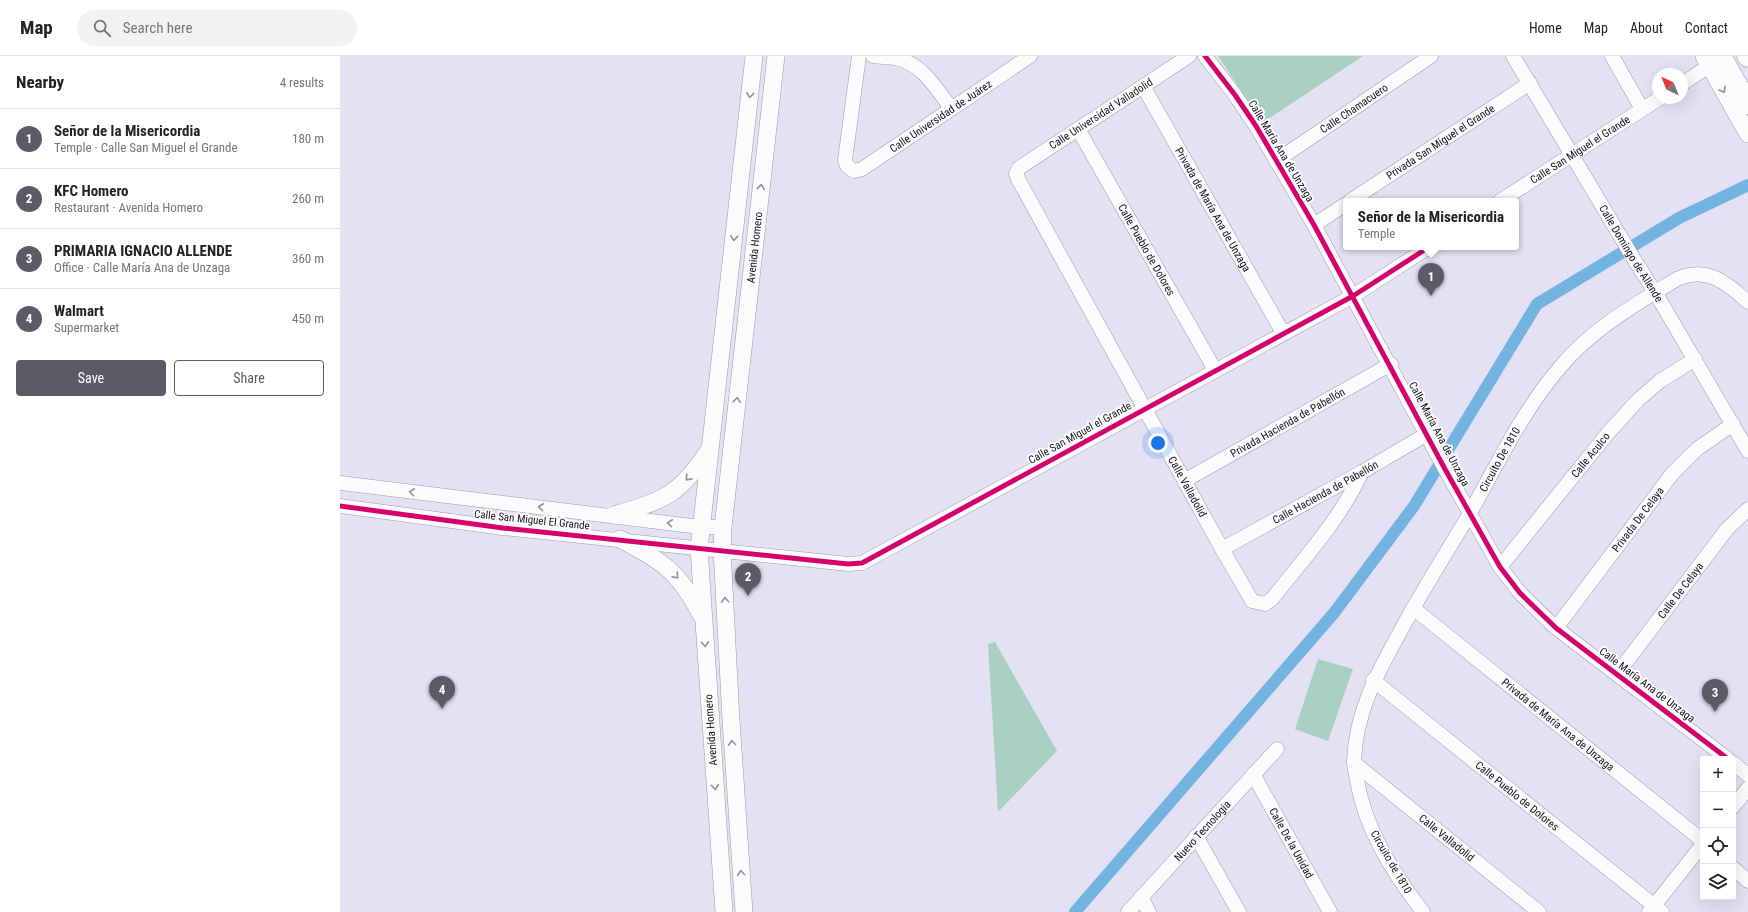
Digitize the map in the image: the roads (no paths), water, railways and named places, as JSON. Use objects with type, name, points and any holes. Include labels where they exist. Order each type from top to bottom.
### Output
[{"type":"highway","points":[[1711,59],[1748,104]]},
{"type":"main road","name":"Avenida Homero","points":[[724,912],[699,549],[700,527],[712,439],[754,56]]},
{"type":"main road","name":"Avenida Homero","points":[[744,912],[732,744],[722,550],[723,527],[776,56]]},
{"type":"main road","points":[[1711,59],[1748,134]]},
{"type":"main road","points":[[614,515],[653,503],[669,496],[691,476],[712,439]]},
{"type":"main road","points":[[620,539],[651,555],[676,575],[693,599],[704,620]]},
{"type":"street","name":"Calle Universidad de Juárez","points":[[858,56],[845,160],[850,169],[854,170],[862,169],[951,108],[1015,60],[1030,56]]},
{"type":"street","points":[[873,56],[895,58],[914,66],[929,78],[951,108]]},
{"type":"street","name":"Calle Universidad Valladolid","points":[[1016,174],[1019,168],[1189,56]]},
{"type":"street","name":"Calle María Ana de Unzaga","points":[[1205,56],[1239,102],[1314,224],[1391,364],[1446,471],[1500,567],[1520,593],[1556,628],[1724,756]]},
{"type":"street","name":"Calle Chamacuero","points":[[1276,161],[1431,56]]},
{"type":"street","name":"Calle Domingo de Allende","points":[[1513,56],[1695,359],[1748,451]]},
{"type":"street","points":[[1612,56],[1642,109]]},
{"type":"street","points":[[1688,79],[1711,59]]},
{"type":"street","name":"Privada San Miguel el Grande","points":[[1355,198],[1530,83]]},
{"type":"street","name":"Privada de María Ana de Unzaga","points":[[1143,86],[1283,333]]},
{"type":"street","name":"Calle San Miguel el Grande","points":[[1505,198],[1652,103]]},
{"type":"street","name":"Calle Pueblo de Dolores","points":[[1078,129],[1215,370]]},
{"type":"street","name":"Calle Valladolid","points":[[1016,174],[1250,599],[1260,604],[1269,602],[1338,517],[1362,472]]},
{"type":"street","points":[[1314,224],[1343,206]]},
{"type":"street","name":"Calle San Miguel el Grande","points":[[722,550],[848,564],[868,561],[1215,370],[1353,296],[1424,250]]},
{"type":"street","name":"Circuito De 1810","points":[[1354,763],[1362,712],[1373,680],[1413,608],[1470,513],[1528,409],[1562,365],[1586,340],[1618,316],[1682,276],[1697,273],[1712,276],[1730,286],[1748,302]]},
{"type":"street","name":"Calle Aculco","points":[[1500,567],[1608,433],[1638,400],[1660,381],[1695,359]]},
{"type":"street","name":"Privada Hacienda de Pabellón","points":[[1184,481],[1391,364]]},
{"type":"street","name":"Privada De Celaya","points":[[1556,628],[1672,474],[1697,449],[1733,424]]},
{"type":"street","name":"Calle Hacienda de Pabellón","points":[[1222,549],[1362,472],[1427,434]]},
{"type":"street","name":"Calle San Miguel El Grande","points":[[340,484],[614,515],[700,527],[723,527]]},
{"type":"street","name":"Calle San Miguel El Grande","points":[[340,506],[503,528],[620,539],[699,549],[722,550]]},
{"type":"street","name":"Calle De Celaya","points":[[1617,674],[1727,529],[1748,509]]},
{"type":"street","name":"Privada de María Ana de Unzaga","points":[[1413,608],[1700,841]]},
{"type":"street","name":"Calle Pueblo de Dolores","points":[[1373,680],[1655,910]]},
{"type":"street","name":"Nuevo Tecnologia","points":[[1128,912],[1277,749]]},
{"type":"street","name":"Calle Valladolid","points":[[1354,763],[1539,912]]},
{"type":"street","name":"Circuito de 1810","points":[[1354,763],[1359,793],[1376,838],[1410,896],[1423,912]]},
{"type":"street","points":[[1736,765],[1748,775]]},
{"type":"street","name":"Calle De la Unidad","points":[[1253,774],[1330,912]]},
{"type":"street","points":[[1736,803],[1748,788]]},
{"type":"street","points":[[1196,836],[1239,912]]},
{"type":"street","points":[[1655,910],[1700,847]]},
{"type":"street","points":[[1736,871],[1748,881]]},
{"type":"street","points":[[1141,897],[1149,912]]},
{"type":"waterway","points":[[1075,912],[1334,613],[1414,506],[1537,304],[1679,218],[1748,185]]},
{"type":"place","name":"Señor de la Misericordia","points":[[1431,296]]},
{"type":"place","name":"KFC Homero","points":[[748,596]]},
{"type":"place","name":"Walmart","points":[[442,709]]},
{"type":"place","name":"PRIMARIA IGNACIO ALLENDE","points":[[1715,712]]}]
